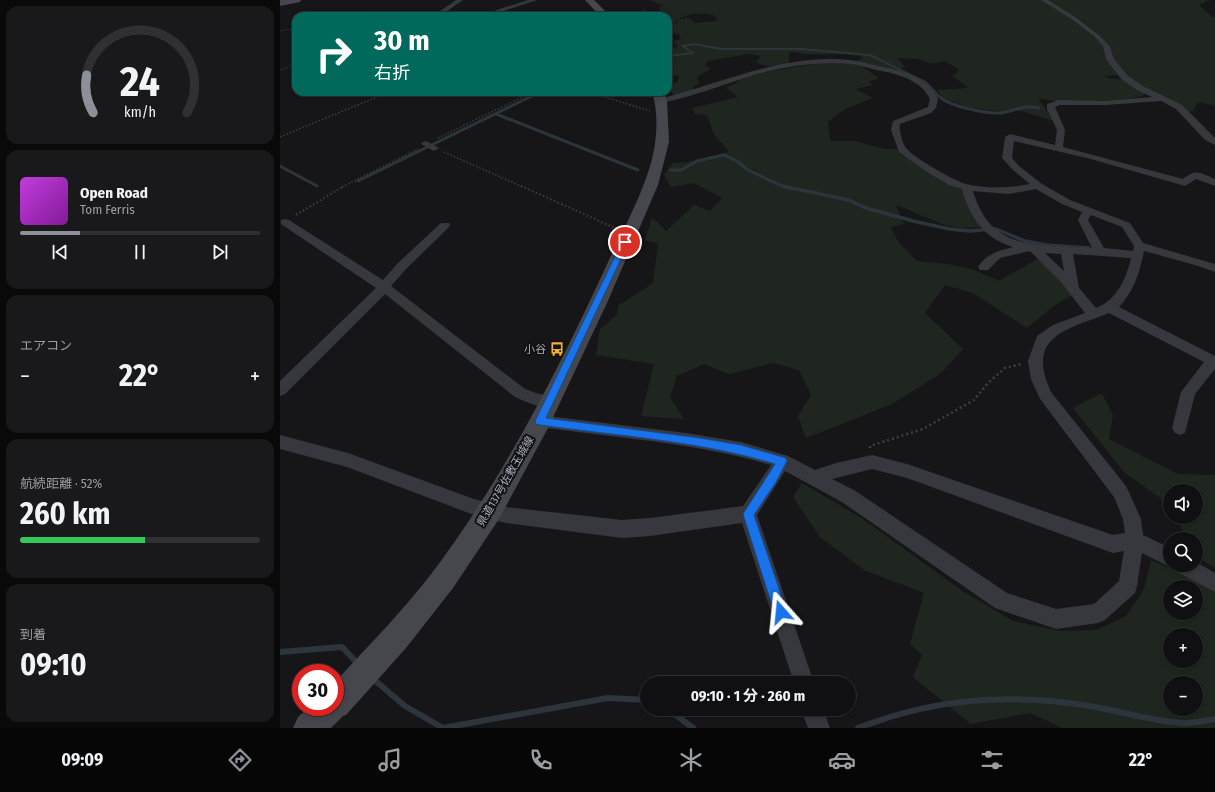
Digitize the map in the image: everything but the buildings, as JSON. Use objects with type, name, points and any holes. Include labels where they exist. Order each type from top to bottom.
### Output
[{"type":"main road","points":[[280,3],[297,0]]},
{"type":"main road","points":[[589,0],[601,12]]},
{"type":"main road","name":"県道137号佐敷玉城線","points":[[344,694],[383,652],[444,578],[490,511],[540,421],[598,303],[651,185],[662,142],[660,101]]},
{"type":"main road","name":"県道137号佐敷玉城線","points":[[309,728],[321,716]]},
{"type":"street","points":[[442,12],[460,0]]},
{"type":"street","points":[[494,12],[534,0]]},
{"type":"street","points":[[1044,0],[1075,19],[1097,36],[1106,46],[1110,59],[1124,77],[1140,88],[1179,107],[1208,138],[1215,142]]},
{"type":"street","points":[[660,101],[696,93],[749,73],[822,61],[852,63],[898,72],[919,82],[927,89],[934,99],[932,108],[928,111],[896,123],[895,130],[902,150],[930,170],[952,182],[967,187],[1010,191],[1038,186]]},
{"type":"street","points":[[1058,149],[1061,128],[1053,116],[1050,106],[1059,102],[1105,103],[1162,99]]},
{"type":"street","points":[[540,421],[693,441],[741,449],[782,461],[848,496],[1002,601],[1056,619],[1098,613],[1128,586],[1135,540],[1132,519],[1120,492],[1045,395],[1038,379],[1034,362],[1042,340],[1058,328],[1110,308],[1124,294],[1130,284],[1138,251],[1126,225],[1066,202],[1038,186],[1016,168],[1007,158],[1010,137],[1185,183],[1194,175],[1215,183]]},
{"type":"street","points":[[967,187],[968,194],[987,228],[1004,240],[1030,248],[1138,251],[1200,262],[1215,268]]},
{"type":"street","points":[[1088,210],[1083,220],[1098,249]]},
{"type":"street","points":[[285,222],[384,287],[520,394],[549,401]]},
{"type":"street","points":[[280,390],[384,287],[411,257],[446,225]]},
{"type":"street","points":[[984,267],[996,255],[1030,248]]},
{"type":"street","points":[[1030,248],[1073,289],[1093,314]]},
{"type":"street","points":[[1066,250],[1073,289]]},
{"type":"street","points":[[1110,308],[1214,362],[1188,392],[1180,428]]},
{"type":"street","points":[[280,442],[348,460],[474,507],[506,514],[622,529],[650,527],[748,514],[772,479],[782,461]]},
{"type":"street","points":[[815,478],[836,470],[872,462],[907,472],[1113,544],[1135,540],[1163,554]]},
{"type":"street","points":[[748,514],[802,676]]},
{"type":"street","points":[[1196,572],[1215,583]]},
{"type":"path","points":[[643,12],[645,8]]},
{"type":"path","points":[[672,23],[677,20],[691,18]]},
{"type":"path","points":[[280,31],[292,29]]},
{"type":"path","points":[[280,70],[292,66]]},
{"type":"path","points":[[280,137],[379,96]]},
{"type":"path","points":[[285,222],[332,192],[429,146],[525,96]]},
{"type":"path","points":[[601,96],[648,111],[660,101]]},
{"type":"path","points":[[429,146],[616,229],[631,229]]},
{"type":"path","points":[[866,464],[870,446],[923,429],[974,400],[988,383],[1005,368],[1034,362]]},
{"type":"shaded area","points":[[650,0],[1042,0],[1078,21],[1100,41],[1118,75],[1104,76],[1126,81],[1145,94],[1140,97],[1089,102],[1063,102],[1038,98],[1054,121],[1021,111],[998,111],[971,108],[943,98],[937,90],[968,88],[952,75],[957,73],[959,69],[944,61],[932,64],[918,59],[897,58],[905,67],[898,70],[856,62],[863,57],[856,55],[805,54],[789,52],[788,64],[771,66],[756,62],[761,56],[749,54],[707,61],[705,65],[711,69],[697,78],[700,83],[693,87],[694,91],[674,96],[672,93],[672,84],[678,81],[679,76],[672,75],[672,48],[677,47],[677,44],[672,41],[681,39],[678,34],[672,33],[672,25],[680,20],[690,19],[695,23],[717,21],[715,16],[703,13],[690,14],[672,22],[672,12],[656,12],[661,10],[658,8],[663,6]]},
{"type":"shaded area","points":[[1047,0],[1210,0],[1199,5],[1211,16],[1215,17],[1215,106],[1198,102],[1193,111],[1189,112],[1130,78],[1121,70],[1114,59],[1110,46],[1096,32],[1082,21]]},
{"type":"shaded area","points":[[824,63],[852,64],[862,66],[879,78],[869,82],[873,85],[856,89],[873,98],[845,109],[828,122],[830,141],[855,141],[885,149],[896,149],[947,184],[963,189],[980,227],[962,228],[945,225],[896,205],[904,224],[891,227],[899,243],[917,261],[947,264],[972,269],[999,281],[1039,258],[1073,295],[1055,305],[1027,328],[973,293],[945,285],[925,313],[963,349],[940,374],[892,404],[806,438],[798,416],[811,395],[799,370],[773,363],[729,374],[704,364],[677,376],[670,397],[684,419],[641,416],[654,364],[596,355],[600,329],[617,315],[618,306],[653,283],[658,244],[645,240],[652,217],[666,231],[694,205],[710,211],[722,198],[694,183],[671,187],[664,175],[673,163],[688,162],[729,152],[714,134],[707,115],[695,114],[692,108],[738,97],[726,88],[738,82],[738,80],[770,71]]},
{"type":"shaded area","points":[[1102,393],[1113,415],[1109,439],[1178,474],[1215,475],[1215,568],[1203,560],[1203,532],[1184,532],[1179,524],[1203,524],[1203,484],[1163,484],[1163,502],[1159,497],[1124,472],[1073,408]]},
{"type":"shaded area","points":[[802,483],[863,519],[961,590],[1013,621],[1061,631],[1096,630],[1126,616],[1144,589],[1151,560],[1163,565],[1163,572],[1181,572],[1191,576],[1197,580],[1163,580],[1163,620],[1203,620],[1203,584],[1215,591],[1215,728],[1062,728],[1030,713],[971,724],[913,677],[922,655],[910,644],[924,593],[864,570],[820,537],[793,497]]},
{"type":"waterway","points":[[672,56],[693,53],[683,46],[694,44],[721,49],[801,49],[870,55],[923,81]]},
{"type":"waterway","points":[[923,81],[946,101],[952,104],[984,112],[1002,113],[1027,107],[1039,108]]},
{"type":"waterway","points":[[358,181],[532,96]]},
{"type":"waterway","points":[[496,114],[638,170]]},
{"type":"waterway","points":[[670,170],[681,170],[697,161],[724,155],[737,161],[748,170],[784,187]]},
{"type":"waterway","points":[[280,166],[317,186]]},
{"type":"waterway","points":[[782,186],[849,200],[866,208],[917,222],[950,229],[969,231],[996,229],[1025,241],[1046,245],[1089,248]]},
{"type":"waterway","points":[[280,652],[342,647],[358,664]]},
{"type":"waterway","points":[[372,678],[405,706],[443,728],[608,698],[640,700]]},
{"type":"waterway","points":[[858,728],[915,710],[944,704],[1001,699],[1060,702],[1090,706],[1173,722],[1192,723],[1215,719]]},
{"type":"waterway","points":[[677,716],[693,728]]},
{"type":"place","name":"小谷","points":[[557,349]]},
{"type":"route","points":[[625,242],[598,303],[540,421],[700,442],[741,449],[782,461],[772,479],[748,514],[781,612]]}]
